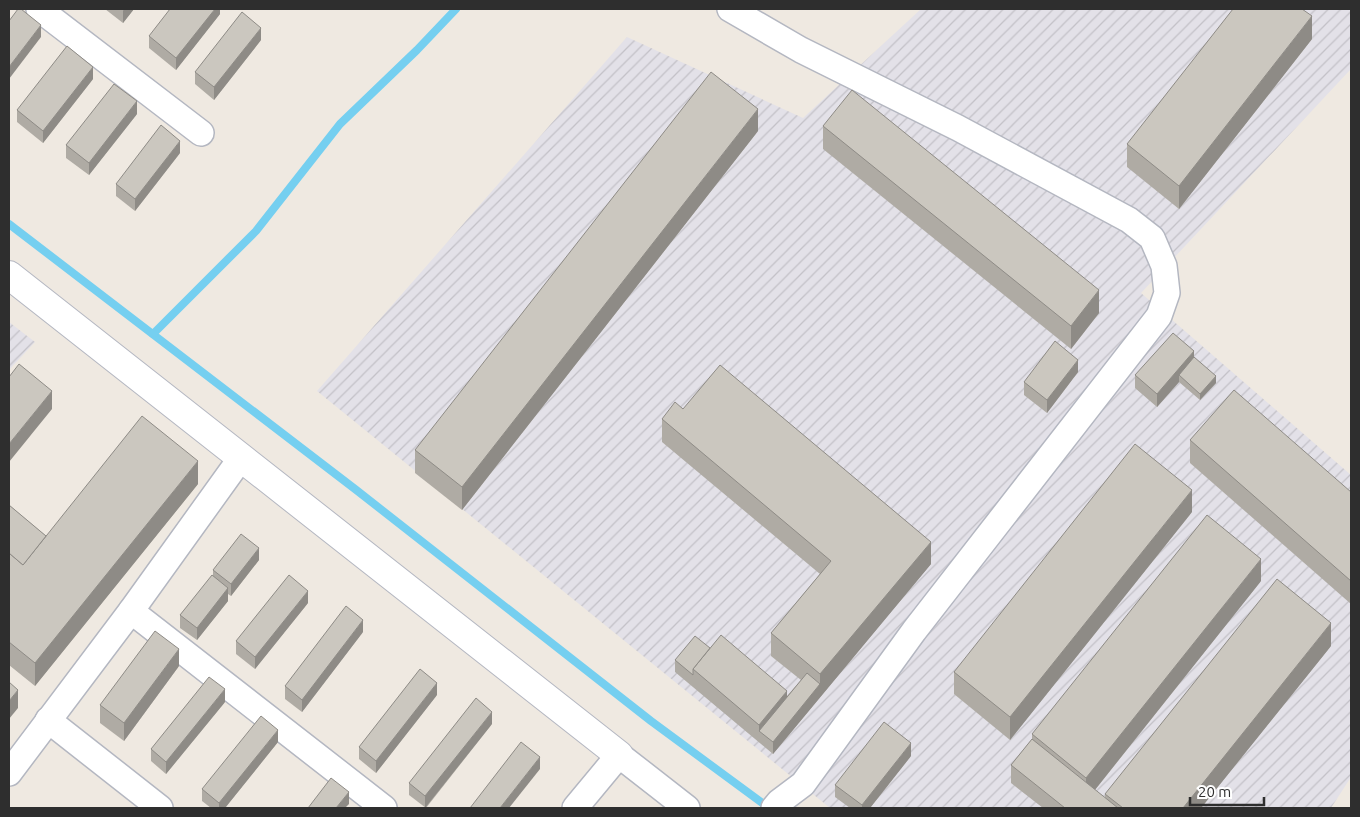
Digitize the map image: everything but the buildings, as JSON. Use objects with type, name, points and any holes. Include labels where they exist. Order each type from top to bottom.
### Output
[{"type":"street","points":[[39,9],[201,133]]},
{"type":"street","points":[[730,9],[801,50],[958,128],[1129,220],[1152,238],[1164,266],[1167,292],[1159,316],[914,631],[803,784],[776,805]]},
{"type":"street","points":[[9,275],[688,808]]},
{"type":"street","points":[[9,773],[131,611],[241,458]]},
{"type":"street","points":[[131,611],[384,808]]},
{"type":"street","points":[[48,720],[160,808]]},
{"type":"street","points":[[575,808],[619,755]]},
{"type":"shaded area","points":[[921,9],[1351,9],[1351,69],[1141,293],[1351,475],[1351,777],[1331,808],[830,808],[317,391],[627,37],[803,118]]},
{"type":"shaded area","points":[[9,322],[35,342],[9,370]]},
{"type":"waterway","points":[[153,334],[256,231],[340,124],[417,50],[456,9]]},
{"type":"waterway","points":[[9,224],[355,489],[651,721],[769,808]]}]
